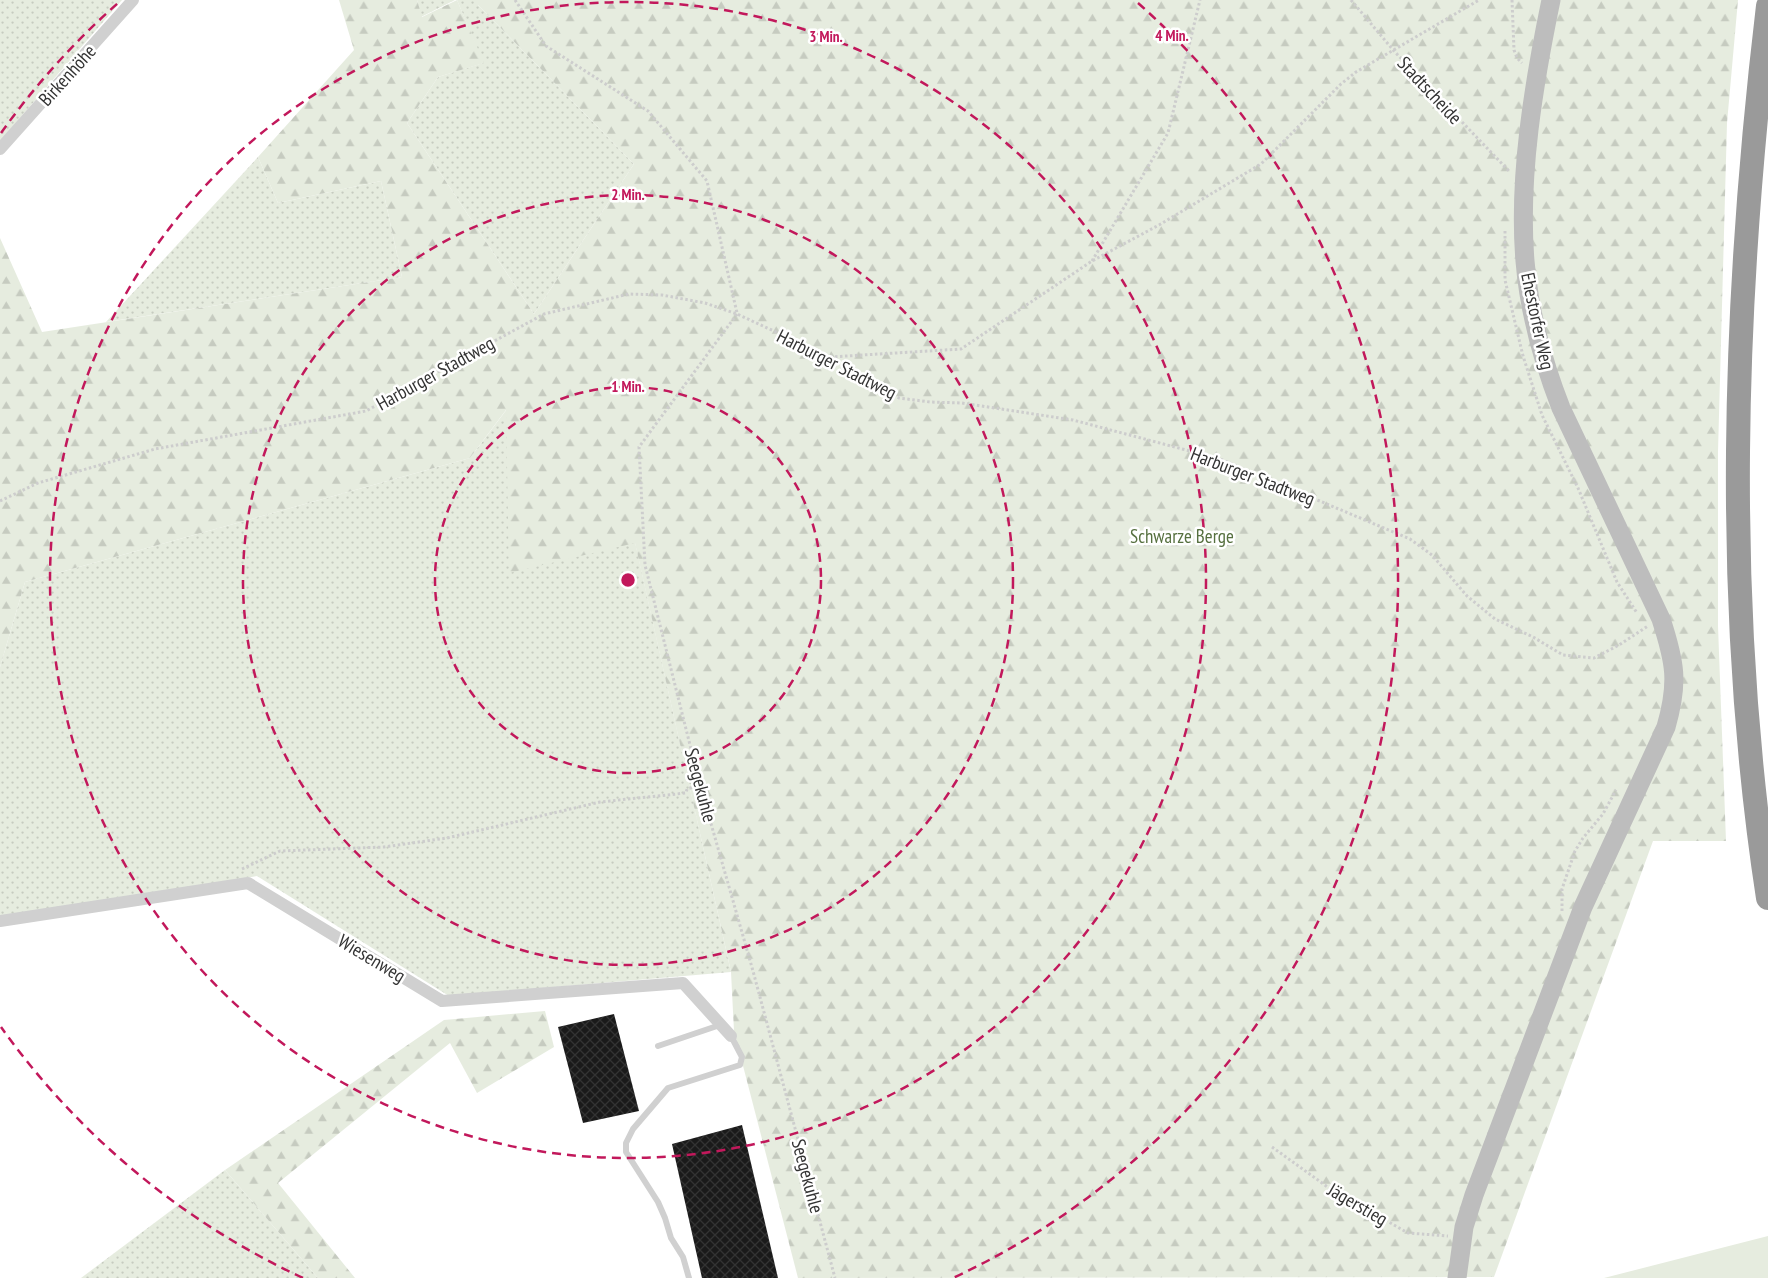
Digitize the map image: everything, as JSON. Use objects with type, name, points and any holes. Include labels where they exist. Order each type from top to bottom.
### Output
[{"type":"highway","points":[[1768,6],[1757,102],[1746,235],[1738,504],[1742,634],[1748,738],[1768,898]]},
{"type":"main road","name":"Ehestorfer Weg","points":[[1457,1278],[1464,1227],[1494,1140],[1583,907],[1666,726],[1672,705],[1674,681],[1670,647],[1654,623],[1551,382],[1530,298],[1525,263],[1523,227],[1525,177],[1530,126],[1551,0]]},
{"type":"street","name":"Birkenhöhe","points":[[0,149],[133,0]]},
{"type":"street","name":"Wiesenweg","points":[[0,921],[248,883],[442,1001],[683,983],[732,1036]]},
{"type":"lane","points":[[658,1046],[722,1025]]},
{"type":"lane","points":[[689,1278],[683,1257],[671,1238],[658,1202],[626,1152],[626,1143],[634,1129],[668,1088],[740,1065],[742,1057],[732,1036]]},
{"type":"path","points":[[515,0],[546,46],[648,111],[707,181],[737,314]]},
{"type":"path","points":[[1092,261],[1168,133],[1200,0]]},
{"type":"path","name":"Stadtscheide","points":[[1351,0],[1394,50],[1514,176]]},
{"type":"path","points":[[830,358],[961,350],[1092,261],[1159,225],[1261,164],[1341,84],[1356,72],[1479,0]]},
{"type":"path","points":[[1512,0],[1514,50],[1520,62],[1527,66]]},
{"type":"path","name":"Harburger Stadtweg","points":[[0,501],[38,483],[154,449],[366,410],[544,314],[630,294],[662,294],[705,303],[737,314],[830,358],[899,398],[930,402],[962,403],[1073,420],[1220,459],[1410,539],[1432,555],[1468,596],[1495,619],[1533,637],[1563,655],[1594,658],[1654,623]]},
{"type":"path","name":"Seegekuhle","points":[[737,314],[639,447],[645,564],[700,785],[753,971],[834,1278]]},
{"type":"path","points":[[236,871],[280,851],[384,846],[447,838],[600,802],[686,794],[687,789],[700,785]]},
{"type":"path","name":"Jägerstieg","points":[[1272,1147],[1328,1188],[1408,1233],[1453,1237]]},
{"type":"green space","points":[[0,0],[122,0],[0,141]]},
{"type":"green space","name":"Schwarze Berge","points":[[339,0],[417,0],[422,17],[457,0],[484,63],[438,77],[407,123],[534,314],[634,164],[478,5],[478,0],[1738,0],[1727,123],[1718,452],[1718,626],[1726,841],[1653,841],[1494,1277],[798,1278],[734,1031],[731,972],[635,543],[509,573],[506,410],[470,458],[25,582],[0,667],[0,238],[42,332],[402,277],[381,181],[278,203],[258,157],[354,50]]},
{"type":"green space","points":[[417,0],[455,0],[421,17]]},
{"type":"green space","points":[[457,0],[478,0],[478,5],[634,164],[534,314],[407,123],[438,77],[483,63]]},
{"type":"green space","points":[[258,157],[278,203],[381,181],[402,277],[106,322]]},
{"type":"green space","points":[[507,409],[635,542],[731,972],[449,996],[257,876],[0,918],[0,667],[25,582],[470,458]]},
{"type":"green space","points":[[545,1011],[554,1047],[477,1093],[450,1043],[278,1183],[355,1278],[318,1278],[225,1170],[444,1020]]},
{"type":"green space","points":[[225,1170],[318,1278],[81,1278]]},
{"type":"green space","points":[[1768,1236],[1768,1278],[1604,1278]]},
{"type":"building","points":[[614,1014],[639,1111],[583,1123],[558,1027]]},
{"type":"building","points":[[742,1125],[778,1278],[702,1278],[672,1144]]}]
